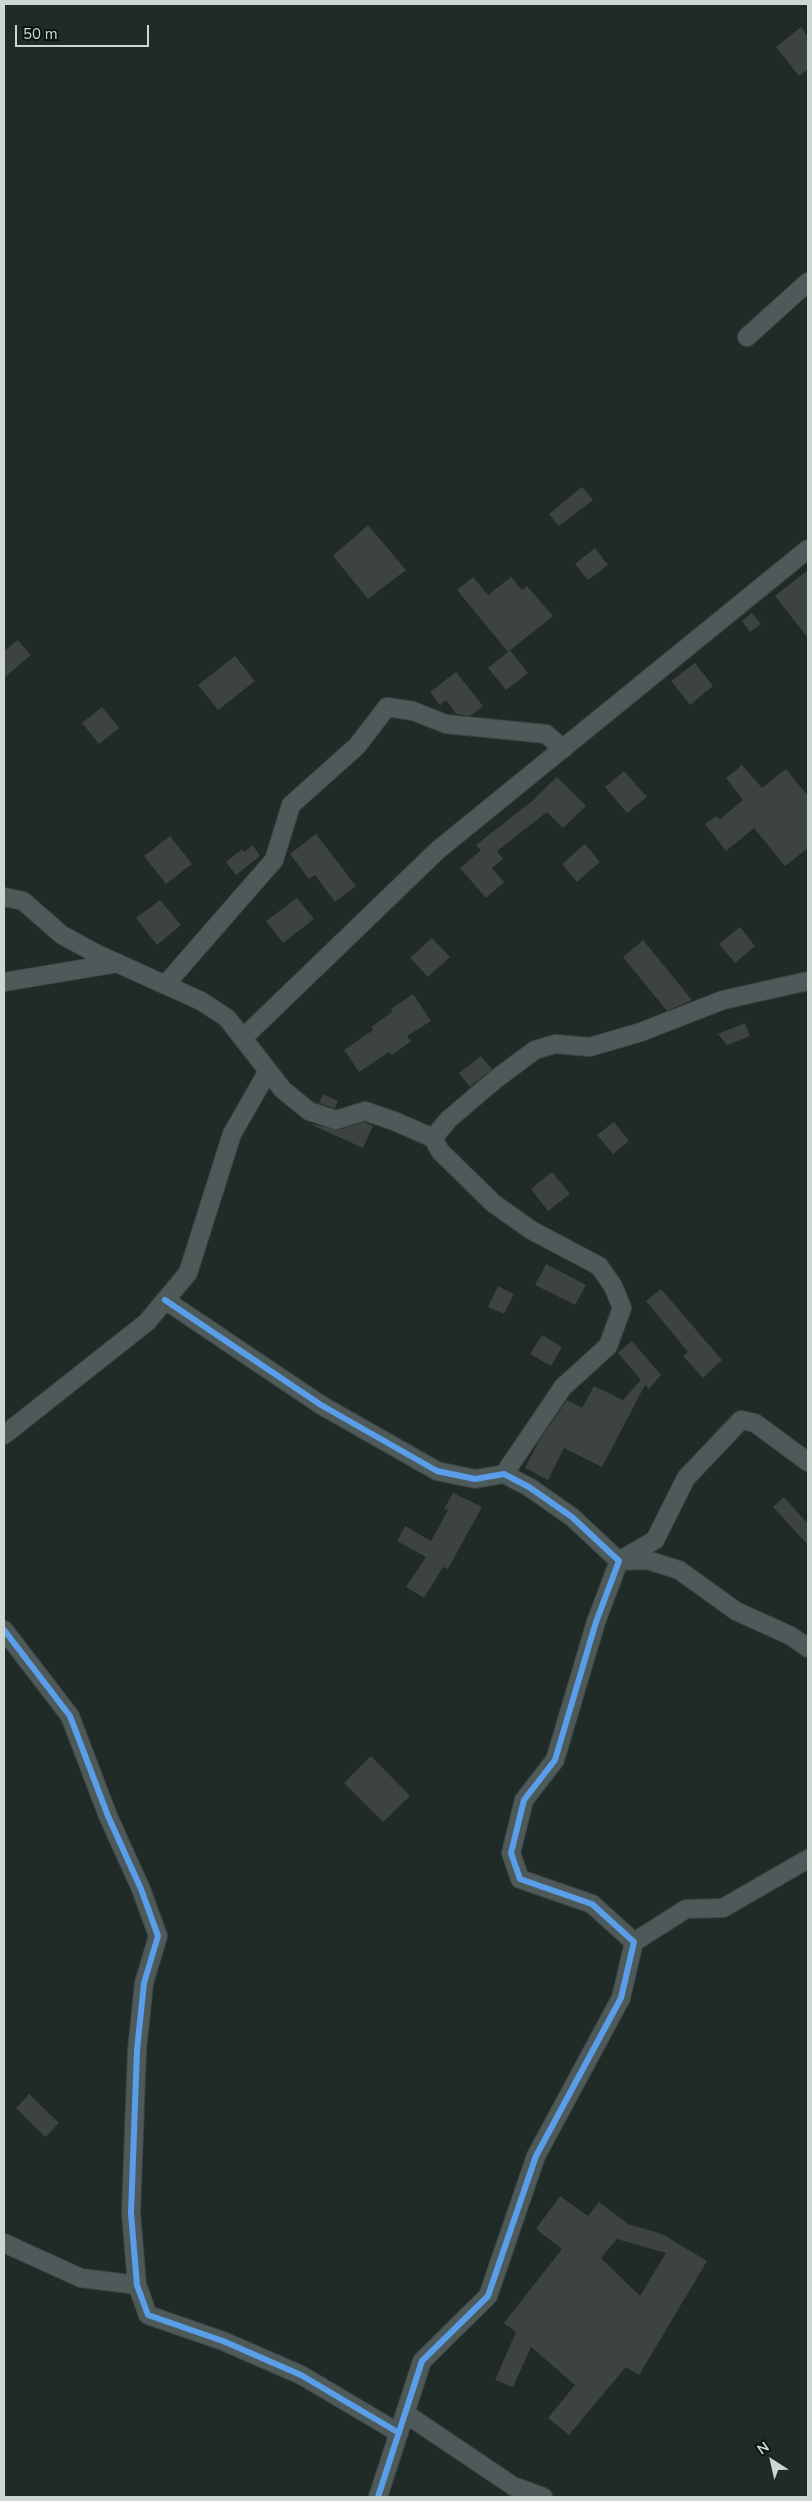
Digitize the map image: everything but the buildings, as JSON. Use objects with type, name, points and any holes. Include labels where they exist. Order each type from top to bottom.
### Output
[{"type":"street","points":[[747,337],[808,282]]},
{"type":"street","points":[[243,1038],[438,850],[808,549]]},
{"type":"street","points":[[165,985],[274,860],[291,805],[357,746],[387,707],[413,711],[446,724],[546,734],[563,749]]},
{"type":"street","points":[[4,897],[24,902],[62,934],[118,963],[201,1001],[227,1018],[283,1090],[309,1111],[336,1120],[365,1111],[433,1138],[440,1151],[493,1203],[531,1230],[599,1266],[613,1286],[622,1308],[608,1346],[562,1387],[504,1474]]},
{"type":"street","points":[[4,982],[118,963]]},
{"type":"street","points":[[433,1138],[449,1119],[496,1079],[535,1050],[555,1044],[590,1047],[641,1032],[723,1000],[808,980]]},
{"type":"street","points":[[4,1435],[147,1322],[188,1273],[232,1134],[268,1071]]},
{"type":"street","points":[[165,1300],[321,1405],[437,1471],[474,1479],[504,1474],[529,1487],[572,1517],[619,1561],[647,1560],[679,1570],[736,1612],[791,1636],[808,1648]]},
{"type":"street","points":[[634,1942],[592,1904],[520,1879],[511,1853],[524,1800],[555,1760],[596,1622],[619,1561],[655,1540],[686,1478],[741,1420],[755,1423],[808,1462]]},
{"type":"street","points":[[4,1630],[70,1716],[108,1816],[141,1889],[158,1936],[144,1983],[137,2050],[131,2213],[137,2284],[148,2314],[223,2341],[300,2375],[399,2432]]},
{"type":"street","points":[[378,2497],[422,2361],[488,2296],[536,2156],[620,1998],[634,1942],[686,1909],[723,1908],[808,1859]]},
{"type":"street","points":[[4,2243],[81,2278],[137,2284]]},
{"type":"street","points":[[406,2414],[513,2486],[543,2497]]},
{"type":"cycle path","points":[[165,1300],[321,1405],[437,1471],[475,1479],[504,1474],[529,1487],[572,1517],[619,1561],[596,1622],[555,1760],[524,1800],[511,1853],[520,1879],[592,1904],[634,1942],[621,1998],[536,2156],[488,2296],[422,2361],[378,2497]]},
{"type":"cycle path","points":[[4,1630],[70,1716],[108,1816],[141,1889],[158,1936],[144,1983],[137,2050],[131,2213],[137,2285],[148,2315],[223,2341],[301,2375],[399,2433]]}]
